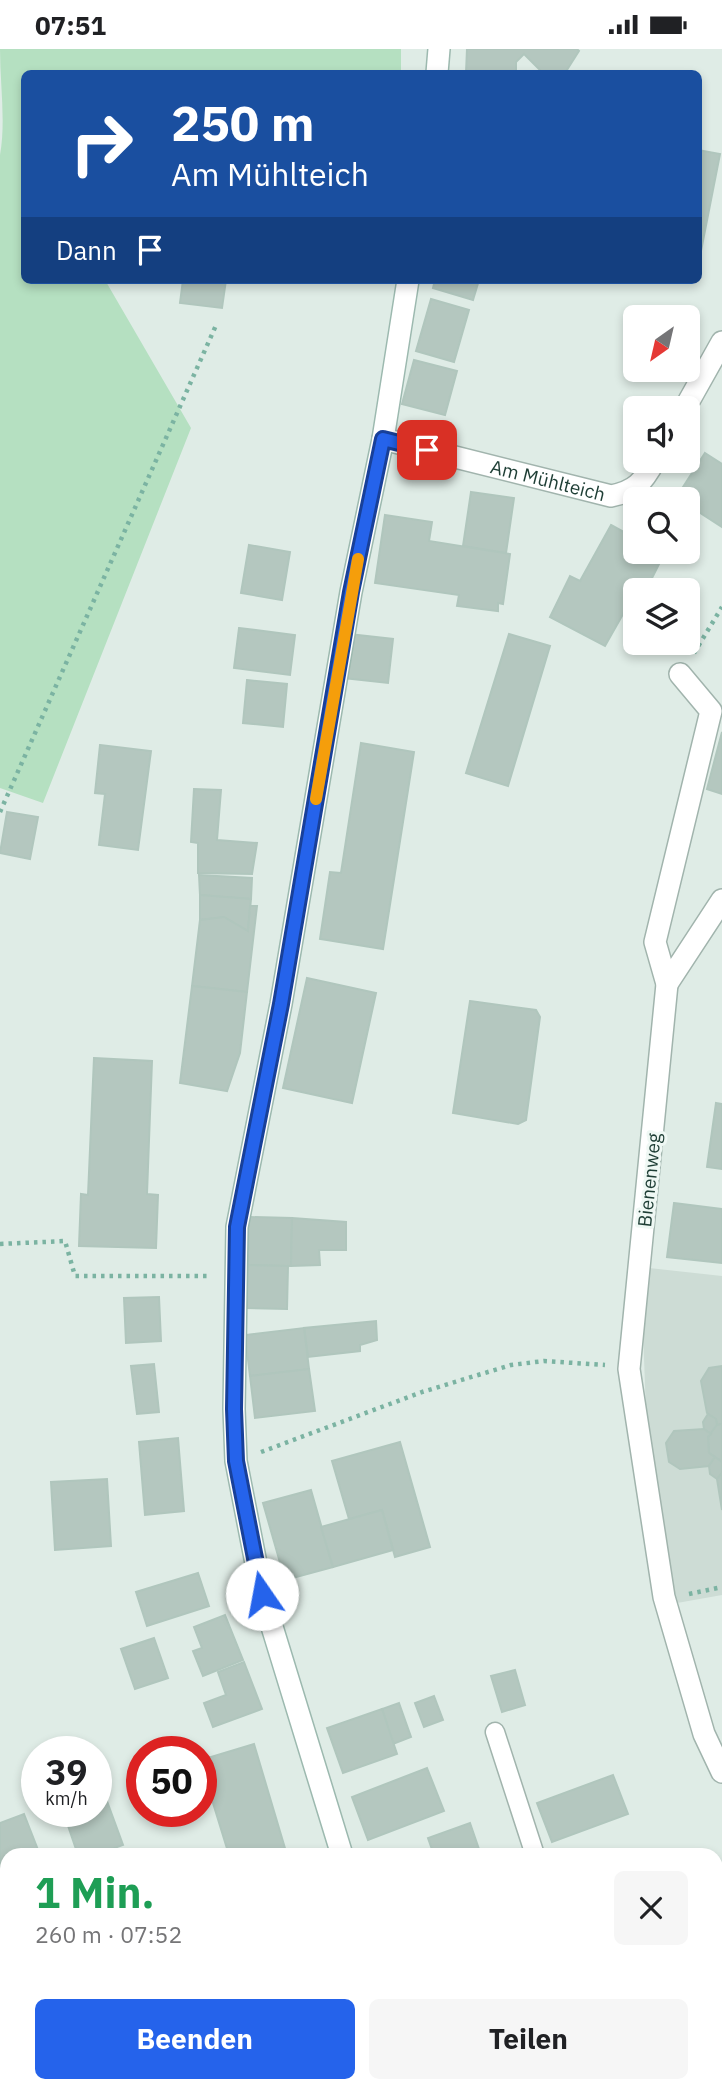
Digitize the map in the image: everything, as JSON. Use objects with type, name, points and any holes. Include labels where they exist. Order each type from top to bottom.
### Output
[{"type":"main road","points":[[437,70],[439,49]]},
{"type":"main road","points":[[340,1848],[265,1604],[236,1461],[236,1276],[239,1212],[281,1004],[351,592],[383,439],[407,284]]},
{"type":"main road","points":[[692,396],[722,342]]},
{"type":"main road","name":"Am Mühlteich","points":[[383,439],[611,496],[631,492],[643,483],[648,473]]},
{"type":"main road","name":"Bienenweg","points":[[680,674],[711,711],[655,942],[667,984],[629,1369],[664,1597],[704,1734],[722,1772]]},
{"type":"main road","points":[[667,984],[722,900]]},
{"type":"lane","points":[[495,1732],[533,1848]]},
{"type":"path","points":[[0,812],[217,323]]},
{"type":"path","points":[[680,674],[722,607]]},
{"type":"path","points":[[0,1244],[65,1241],[75,1276],[236,1276]]},
{"type":"path","points":[[236,1461],[422,1392],[511,1364],[544,1361],[613,1365]]},
{"type":"path","points":[[685,1594],[722,1587]]},
{"type":"shaded area","points":[[649,1268],[722,1276],[722,1595],[677,1603],[647,1440],[643,1330]]},
{"type":"green space","points":[[0,49],[401,49],[401,70],[21,70],[21,284],[107,284],[191,428],[43,803],[0,788],[0,155],[3,116]]},
{"type":"building","points":[[467,49],[579,51],[567,70],[540,70],[524,54],[516,62],[516,70],[466,70]]},
{"type":"building","points":[[702,151],[720,154],[702,246]]},
{"type":"building","points":[[182,284],[225,284],[222,308],[180,303]]},
{"type":"building","points":[[434,284],[478,284],[473,300],[433,288]]},
{"type":"building","points":[[431,299],[469,310],[454,362],[416,351]]},
{"type":"building","points":[[414,360],[457,371],[445,415],[402,404]]},
{"type":"building","points":[[705,453],[722,464],[722,527],[700,513],[700,487],[683,487],[692,473],[700,473],[700,461]]},
{"type":"building","points":[[471,492],[514,498],[506,553],[463,546]]},
{"type":"building","points":[[385,515],[432,522],[429,541],[510,554],[503,604],[498,603],[498,611],[457,606],[459,595],[375,583]]},
{"type":"building","points":[[611,525],[623,532],[623,564],[659,564],[652,578],[623,578],[623,614],[605,646],[550,617],[570,576],[580,581]]},
{"type":"building","points":[[249,545],[290,552],[282,600],[241,593]]},
{"type":"building","points":[[239,628],[295,635],[290,675],[234,668]]},
{"type":"building","points":[[349,634],[393,639],[388,683],[344,678]]},
{"type":"building","points":[[509,634],[550,646],[508,786],[466,773]]},
{"type":"building","points":[[247,680],[287,684],[283,727],[243,723]]},
{"type":"building","points":[[722,732],[722,794],[707,789]]},
{"type":"building","points":[[361,743],[414,752],[383,949],[320,939],[330,872],[341,873]]},
{"type":"building","points":[[100,745],[151,751],[138,850],[99,845],[105,794],[95,793]]},
{"type":"building","points":[[194,789],[221,790],[217,840],[257,843],[252,874],[198,873],[198,843],[191,842]]},
{"type":"building","points":[[7,812],[38,817],[30,859],[0,853]]},
{"type":"building","points":[[199,875],[252,878],[251,899],[200,895]]},
{"type":"building","points":[[200,895],[251,899],[248,931],[224,917],[200,920]]},
{"type":"building","points":[[250,906],[257,906],[247,992],[192,986],[200,920],[224,917],[248,931]]},
{"type":"building","points":[[307,978],[376,993],[352,1103],[283,1088]]},
{"type":"building","points":[[192,986],[247,992],[240,1053],[227,1091],[180,1083]]},
{"type":"building","points":[[470,1001],[536,1010],[540,1017],[526,1120],[518,1124],[453,1113]]},
{"type":"building","points":[[94,1058],[152,1061],[147,1194],[158,1195],[156,1248],[79,1246],[81,1194],[88,1195]]},
{"type":"building","points":[[716,1103],[722,1104],[722,1169],[707,1167]]},
{"type":"building","points":[[674,1203],[722,1209],[722,1263],[667,1257]]},
{"type":"building","points":[[249,1217],[292,1218],[291,1266],[248,1265]]},
{"type":"building","points":[[292,1218],[346,1222],[346,1250],[319,1250],[320,1265],[291,1266]]},
{"type":"building","points":[[248,1265],[288,1266],[287,1309],[247,1308]]},
{"type":"building","points":[[159,1297],[161,1341],[126,1343],[124,1298]]},
{"type":"building","points":[[376,1321],[377,1340],[360,1345],[360,1351],[308,1357],[304,1328]]},
{"type":"building","points":[[304,1328],[309,1369],[250,1376],[245,1335]]},
{"type":"building","points":[[154,1364],[159,1412],[137,1414],[131,1366]]},
{"type":"building","points":[[722,1366],[722,1424],[717,1425],[716,1419],[707,1413],[701,1381],[709,1368]]},
{"type":"building","points":[[309,1369],[315,1411],[255,1418],[250,1376]]},
{"type":"building","points":[[708,1414],[716,1419],[717,1425],[711,1434],[704,1429],[703,1422]]},
{"type":"building","points":[[722,1424],[722,1462],[709,1453],[708,1437],[717,1425]]},
{"type":"building","points":[[704,1429],[711,1434],[708,1437],[709,1453],[715,1457],[709,1466],[680,1469],[669,1462],[666,1443],[674,1431]]},
{"type":"building","points":[[178,1438],[184,1511],[145,1515],[139,1442]]},
{"type":"building","points":[[400,1442],[430,1547],[395,1557],[382,1510],[349,1519],[332,1461]]},
{"type":"building","points":[[715,1457],[722,1462],[722,1473],[717,1479],[710,1474],[709,1466]]},
{"type":"building","points":[[722,1473],[722,1510],[717,1479]]},
{"type":"building","points":[[107,1479],[111,1546],[55,1550],[51,1482]]},
{"type":"building","points":[[311,1490],[333,1567],[285,1580],[263,1503]]},
{"type":"building","points":[[382,1510],[393,1550],[333,1567],[321,1527]]},
{"type":"building","points":[[198,1573],[209,1606],[147,1626],[136,1592]]},
{"type":"building","points":[[225,1615],[243,1660],[203,1676],[193,1651],[202,1648],[194,1627]]},
{"type":"building","points":[[154,1638],[168,1678],[135,1689],[121,1649]]},
{"type":"building","points":[[244,1662],[262,1709],[213,1727],[204,1703],[226,1695],[218,1672]]},
{"type":"building","points":[[515,1670],[525,1705],[502,1712],[491,1676]]},
{"type":"building","points":[[434,1696],[443,1720],[424,1727],[415,1703]]},
{"type":"building","points":[[399,1703],[411,1737],[393,1744],[382,1709]]},
{"type":"building","points":[[382,1709],[397,1754],[343,1773],[327,1728]]},
{"type":"building","points":[[254,1744],[285,1848],[227,1848],[217,1816],[217,1755]]},
{"type":"building","points":[[427,1768],[444,1811],[368,1840],[352,1797]]},
{"type":"building","points":[[613,1775],[628,1814],[552,1842],[537,1803]]},
{"type":"building","points":[[21,1815],[21,1827],[29,1827],[37,1848],[0,1848],[0,1823]]},
{"type":"building","points":[[112,1815],[123,1845],[115,1848],[76,1848],[68,1827],[112,1827]]},
{"type":"building","points":[[470,1823],[479,1848],[432,1848],[428,1838]]},
{"type":"slow traffic","points":[[316,799],[358,559]]},
{"type":"route","points":[[262,1594],[236,1461],[234,1409],[239,1212],[281,1004],[351,592],[383,439],[427,450]]}]
